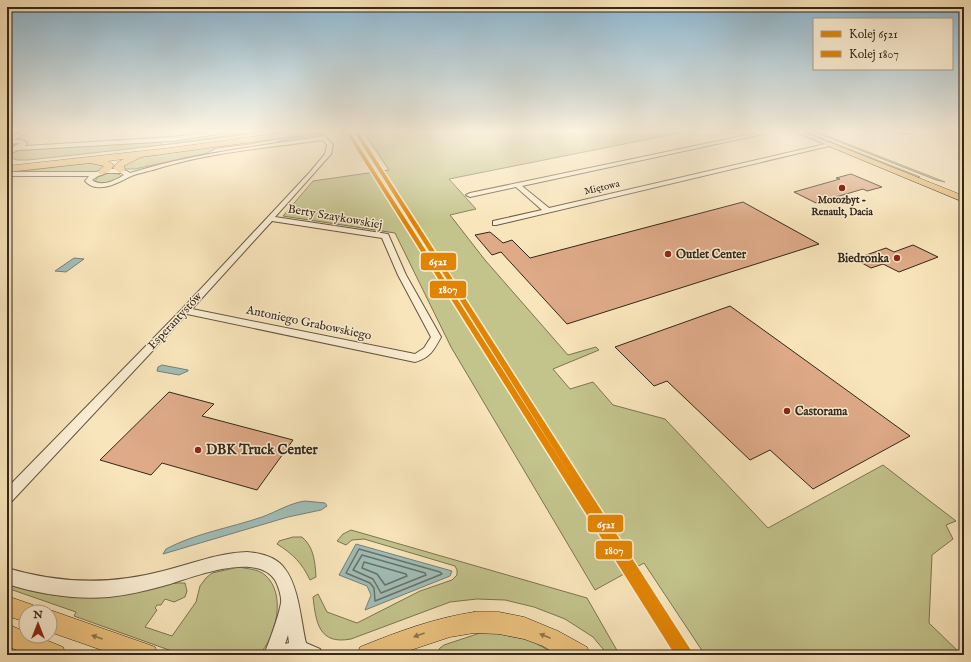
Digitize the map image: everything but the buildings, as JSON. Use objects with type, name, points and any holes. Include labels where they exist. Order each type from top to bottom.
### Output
[{"type":"highway","points":[[7,164],[50,161]]},
{"type":"highway","points":[[7,168],[56,161]]},
{"type":"highway","points":[[92,161],[107,163],[109,167],[100,173]]},
{"type":"highway","points":[[124,173],[118,168],[127,161]]},
{"type":"main road","points":[[871,161],[964,199]]},
{"type":"main road","points":[[884,161],[964,192]]},
{"type":"main road","points":[[7,606],[18,609]]},
{"type":"main road","points":[[368,655],[422,633],[450,626],[479,622],[504,623],[533,631],[560,642],[579,655]]},
{"type":"main road","points":[[58,624],[147,655]]},
{"type":"main road","points":[[7,635],[55,655]]},
{"type":"street","points":[[7,174],[56,175],[124,173],[178,161]]},
{"type":"street","name":"Esperantystów","points":[[7,497],[185,311],[322,161]]},
{"type":"street","points":[[470,195],[631,161]]},
{"type":"street","name":"Miętowa","points":[[496,222],[759,161]]},
{"type":"street","points":[[56,175],[88,180],[100,173]]},
{"type":"street","points":[[88,180],[89,183],[93,185],[104,185],[116,182],[124,173]]},
{"type":"street","points":[[517,185],[548,211]]},
{"type":"street","name":"Berty Szaykowskiej","points":[[270,219],[385,236],[402,275],[436,337],[427,354]]},
{"type":"street","name":"Antoniego Grabowskiego","points":[[185,311],[415,358],[422,357],[427,354]]},
{"type":"street","points":[[7,576],[46,587],[76,591],[135,586],[224,562],[254,560],[266,563],[280,574],[287,590],[289,604],[306,653],[277,655]]},
{"type":"street","points":[[273,655],[289,604]]},
{"type":"green space","points":[[131,161],[171,161],[135,169],[124,169],[122,166]]},
{"type":"green space","points":[[383,161],[540,161],[449,179],[476,209],[450,215],[485,260],[568,355],[596,347],[599,350],[553,369],[570,389],[593,382],[613,405],[665,419],[768,528],[883,465],[956,521],[946,525],[953,539],[932,555],[929,623],[962,655],[705,655],[644,563],[595,590],[451,347],[395,233],[283,216],[313,181],[389,170]]},
{"type":"green space","points":[[874,161],[879,161],[920,177],[917,178]]},
{"type":"green space","points":[[887,161],[891,161],[945,182],[936,180]]},
{"type":"green space","points":[[89,163],[104,164],[104,169],[94,173],[7,173]]},
{"type":"green space","points":[[109,173],[119,174],[121,176],[116,180],[109,182],[102,183],[95,181],[98,177]]},
{"type":"green space","points":[[351,530],[587,598],[619,654],[608,655],[593,637],[565,619],[534,607],[505,600],[477,599],[450,602],[351,639],[332,639],[321,630],[318,623],[313,597],[318,594],[327,612],[357,623],[420,591],[452,580],[457,575],[455,566],[364,539],[352,540],[346,545],[337,541],[343,534]]},
{"type":"green space","points":[[293,537],[302,537],[309,545],[311,550],[316,577],[310,580],[296,559],[288,551],[277,544],[279,541]]},
{"type":"green space","points":[[239,567],[256,570],[265,575],[272,583],[276,593],[277,615],[270,638],[259,655],[183,655],[74,616],[76,612],[58,606],[58,604],[53,604],[7,588],[7,584],[38,593],[70,597],[86,597],[118,595],[166,585],[185,583],[187,591],[185,597],[174,602],[165,599],[161,605],[157,605],[155,608],[157,610],[145,627],[172,636],[196,602],[200,586],[212,573]]},
{"type":"green space","points":[[486,631],[530,640],[557,655],[436,655],[440,648],[444,645]]},
{"type":"water","points":[[74,258],[84,259],[66,272],[55,271]]},
{"type":"water","points":[[162,365],[188,371],[179,375],[157,371],[158,367]]},
{"type":"water","points":[[305,501],[325,503],[327,506],[321,510],[288,517],[163,554],[166,549],[177,543],[250,521]]},
{"type":"water","points":[[356,544],[452,571],[450,576],[365,610],[371,595],[367,586],[339,575]]},
{"type":"rail line","name":"1807","points":[[366,161],[681,655]]},
{"type":"rail line","name":"6521","points":[[375,161],[689,655]]},
{"type":"place","name":"Motozbyt - Renault, Dacia","points":[[842,188]]},
{"type":"place","name":"Outlet Center","points":[[668,254]]},
{"type":"place","name":"Biedronka","points":[[897,258]]},
{"type":"place","name":"Castorama","points":[[787,411]]},
{"type":"place","name":"DBK Truck Center","points":[[198,450]]}]
